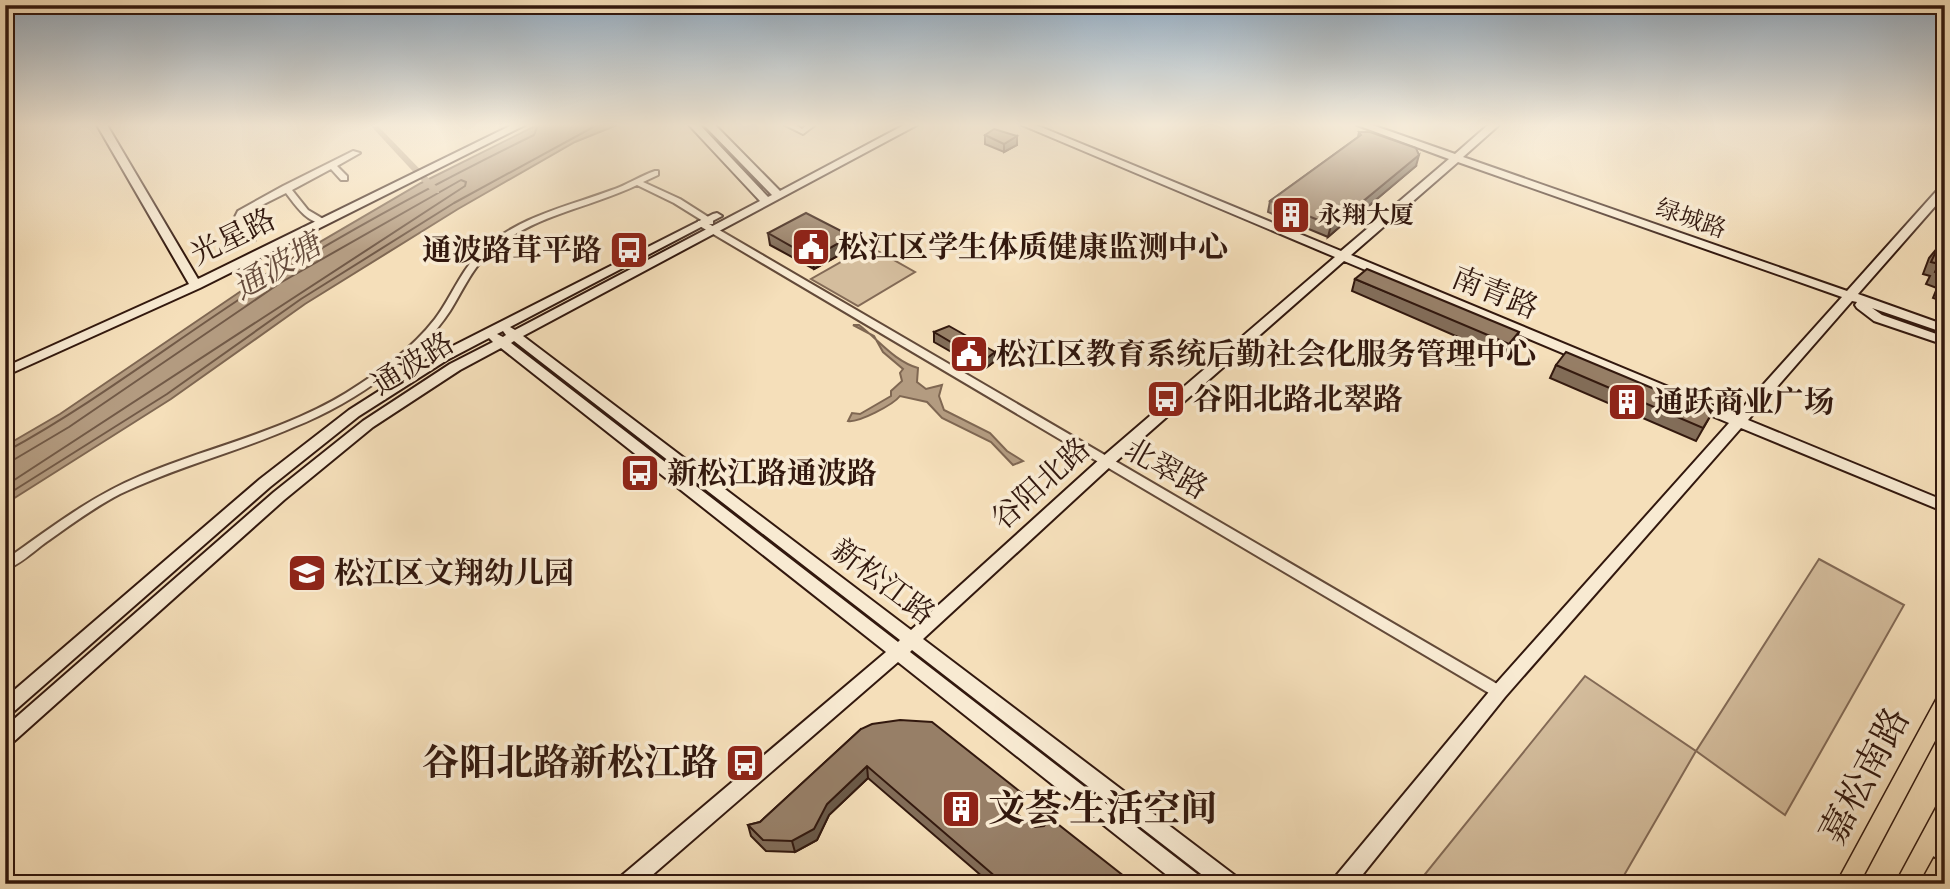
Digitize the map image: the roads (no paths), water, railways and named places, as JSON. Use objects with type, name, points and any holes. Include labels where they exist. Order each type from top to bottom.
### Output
[{"type":"main road","points":[[126,166],[196,285]]},
{"type":"main road","name":"光星路","points":[[5,372],[196,285],[435,166]]},
{"type":"main road","points":[[733,166],[763,198]]},
{"type":"main road","points":[[750,166],[775,192]]},
{"type":"main road","name":"通波路","points":[[775,192],[821,166]]},
{"type":"main road","name":"通波路","points":[[5,709],[255,492],[334,429],[442,357],[827,166]]},
{"type":"main road","name":"南青路","points":[[1125,166],[1945,507]]},
{"type":"main road","name":"谷阳北路","points":[[628,884],[912,639],[1106,462],[1445,166]]},
{"type":"main road","name":"绿城路","points":[[1479,166],[1945,329]]},
{"type":"main road","points":[[1342,884],[1499,692],[1945,188]]},
{"type":"main road","name":"通波路","points":[[5,738],[279,496],[368,425],[455,367],[709,225]]},
{"type":"main road","name":"绿城路","points":[[1848,296],[1878,318],[1945,341]]},
{"type":"main road","name":"新松江路","points":[[495,329],[912,639],[1230,884]]},
{"type":"main road","name":"新松江路","points":[[508,338],[896,653],[1194,884]]},
{"type":"main road","name":"嘉松南路","points":[[1847,884],[1945,702]]},
{"type":"main road","points":[[1906,884],[1938,849],[1945,813]]},
{"type":"street","points":[[241,222],[241,213],[332,166]]},
{"type":"street","points":[[333,166],[344,178]]},
{"type":"street","points":[[5,566],[115,492],[307,420],[342,399],[375,379],[424,338],[477,260],[488,249],[526,223],[613,193],[655,173]]},
{"type":"street","name":"北翠路","points":[[636,182],[677,201],[709,225],[1499,692]]},
{"type":"street","points":[[286,188],[305,212],[322,222]]},
{"type":"water","points":[[454,166],[532,166],[305,304],[171,399],[5,504],[5,446],[60,414],[272,270]]},
{"type":"water","points":[[876,340],[901,360],[918,368],[917,382],[926,389],[942,385],[939,396],[944,410],[990,433],[1007,451],[1023,461],[1013,465],[991,442],[942,418],[927,402],[900,396],[875,413],[848,421],[852,413],[860,414],[891,396],[891,391],[902,381],[900,373],[903,369],[883,352]]},
{"type":"waterway","points":[[413,166],[436,191]]},
{"type":"place","name":"永翔大厦","points":[[1291,215]]},
{"type":"place","name":"松江区学生体质健康监测中心","points":[[811,247]]},
{"type":"place","name":"通波路茸平路","points":[[629,250]]},
{"type":"place","name":"松江区教育系统后勤社会化服务管理中心","points":[[969,354]]},
{"type":"place","name":"谷阳北路北翠路","points":[[1166,399]]},
{"type":"place","name":"通跃商业广场","points":[[1627,402]]},
{"type":"place","name":"新松江路通波路","points":[[640,473]]},
{"type":"place","name":"松江区文翔幼儿园","points":[[307,573]]},
{"type":"place","name":"谷阳北路新松江路","points":[[745,763]]},
{"type":"place","name":"文荟·生活空间","points":[[961,809]]},
{"type":"water label","name":"通波塘","points":[[277,267]]}]
